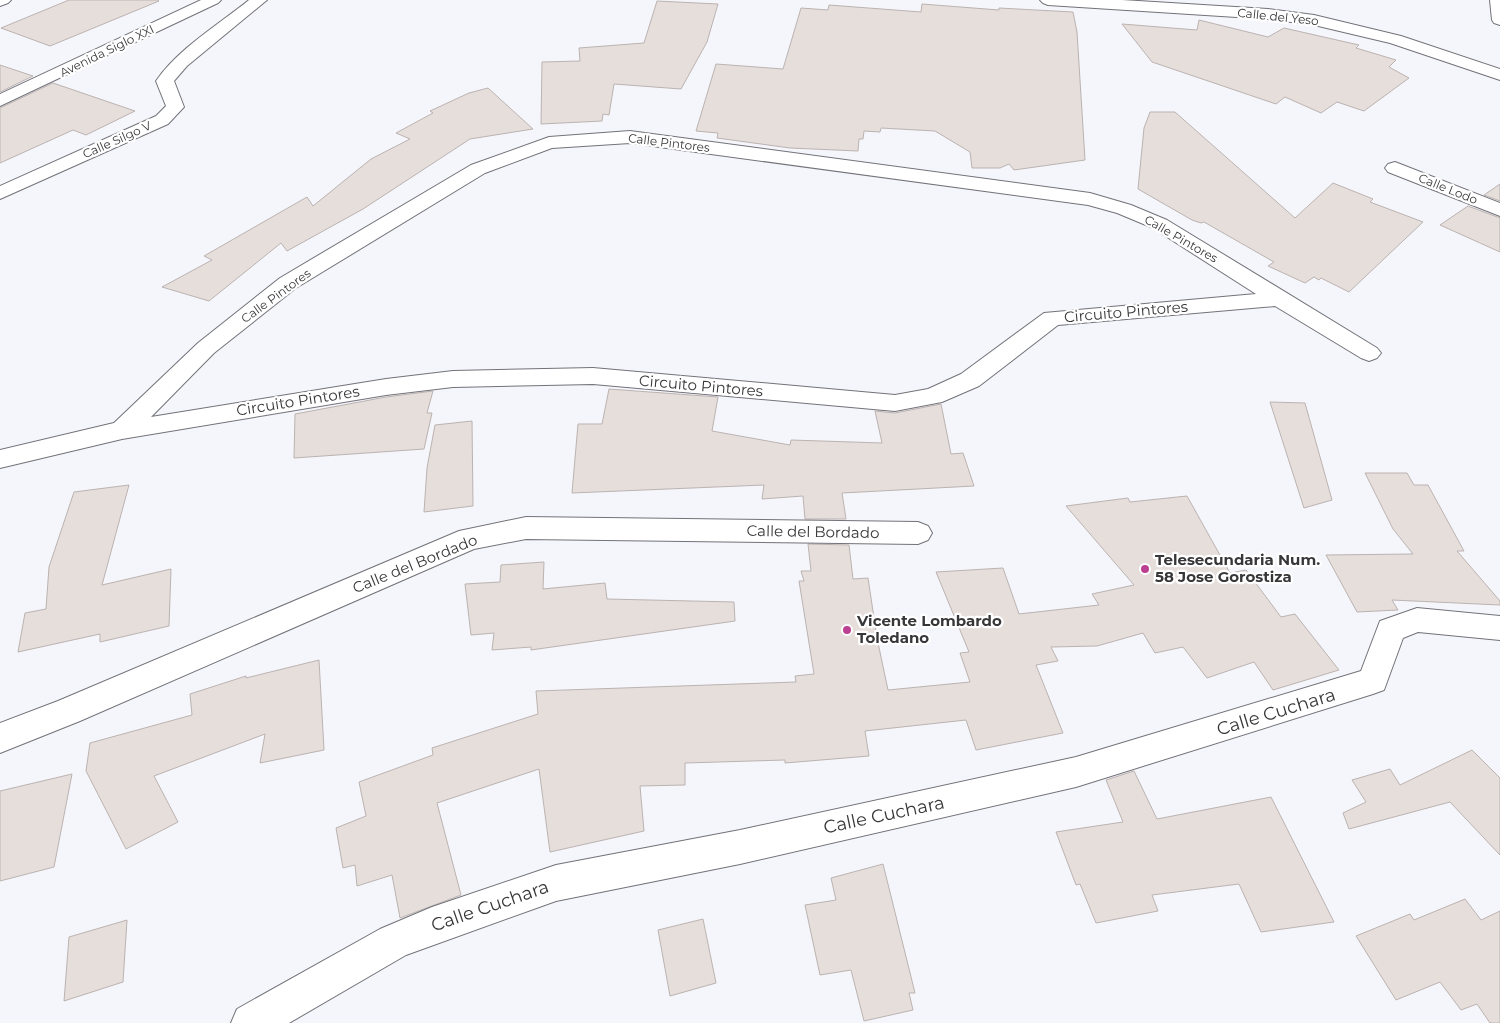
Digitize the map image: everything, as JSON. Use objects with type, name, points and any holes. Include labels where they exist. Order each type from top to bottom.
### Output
[{"type":"street","name":"Avenida Siglo XXI","points":[[0,101],[213,0]]},
{"type":"street","name":"Calle Silgo V","points":[[0,193],[162,120],[175,107],[165,81],[181,62],[259,0]]},
{"type":"street","name":"Calle del Yeso","points":[[1048,0],[1268,14],[1314,20],[1395,39],[1500,75]]},
{"type":"street","points":[[1498,0],[1500,20]]},
{"type":"street","name":"Calle Pintores","points":[[122,430],[206,348],[288,283],[478,169],[549,143],[630,137],[1090,199],[1124,209],[1160,224],[1279,299]]},
{"type":"street","name":"Calle Lodo","points":[[1395,168],[1500,210]]},
{"type":"street","points":[[1279,299],[1369,353]]},
{"type":"street","name":"Circuito Pintores","points":[[0,458],[122,430],[386,387],[453,379],[593,376],[895,403],[933,396],[970,380],[1052,318],[1279,299]]},
{"type":"street","name":"Calle del Bordado","points":[[0,738],[78,707],[469,539],[526,528],[918,533]]},
{"type":"street","name":"Calle Cuchara","points":[[252,1023],[393,942],[432,926],[556,883],[740,847],[1076,772],[1234,726],[1373,681],[1391,630],[1417,620],[1500,628]]},
{"type":"building","points":[[69,0],[159,1],[50,46],[1,28]]},
{"type":"building","points":[[657,1],[718,4],[707,42],[681,89],[614,84],[609,115],[603,114],[602,121],[541,124],[542,62],[580,61],[579,48],[644,43]]},
{"type":"building","points":[[922,4],[999,10],[999,8],[1073,12],[1077,32],[1085,160],[1014,170],[1009,164],[1000,168],[972,168],[970,152],[935,131],[881,128],[880,132],[864,131],[863,139],[859,139],[858,151],[790,148],[717,138],[718,133],[696,131],[716,64],[783,69],[801,8],[828,10],[829,5],[921,12]]},
{"type":"building","points":[[1199,20],[1268,37],[1284,28],[1359,45],[1356,48],[1396,60],[1389,67],[1409,78],[1364,111],[1337,102],[1321,113],[1285,97],[1276,104],[1152,62],[1122,24],[1197,30]]},
{"type":"building","points":[[0,65],[33,76],[0,92]]},
{"type":"building","points":[[53,83],[135,111],[86,135],[73,130],[0,163],[0,108]]},
{"type":"building","points":[[488,88],[533,129],[470,139],[363,209],[287,251],[281,243],[209,301],[162,287],[212,260],[204,256],[307,197],[313,206],[371,159],[410,139],[396,133],[433,113],[430,111],[469,93]]},
{"type":"building","points":[[1150,112],[1175,112],[1295,218],[1333,183],[1373,199],[1370,202],[1423,222],[1349,292],[1321,278],[1319,280],[1314,277],[1305,283],[1268,266],[1274,262],[1204,222],[1192,220],[1138,189],[1144,128]]},
{"type":"building","points":[[1500,184],[1500,201],[1484,195]]},
{"type":"building","points":[[1468,206],[1500,218],[1500,252],[1440,225]]},
{"type":"building","points":[[609,389],[718,397],[712,431],[790,445],[791,440],[882,443],[875,411],[895,413],[941,404],[951,454],[963,453],[974,486],[842,493],[846,519],[805,519],[803,496],[762,499],[764,485],[572,493],[578,424],[602,424]]},
{"type":"building","points":[[433,391],[427,413],[432,413],[424,449],[294,458],[295,414],[386,397]]},
{"type":"building","points":[[1270,402],[1305,403],[1332,500],[1304,508]]},
{"type":"building","points":[[472,421],[473,506],[424,512],[427,468],[435,425]]},
{"type":"building","points":[[1365,473],[1407,473],[1414,485],[1428,485],[1464,551],[1457,551],[1500,601],[1500,605],[1392,600],[1398,610],[1357,612],[1326,555],[1413,554],[1393,529]]},
{"type":"building","points":[[129,485],[102,585],[171,569],[169,626],[100,642],[100,634],[18,652],[25,613],[46,609],[49,567],[74,492]]},
{"type":"building","points":[[1187,496],[1230,573],[1246,570],[1281,617],[1295,614],[1339,670],[1273,690],[1254,662],[1207,678],[1183,647],[1155,653],[1143,633],[1097,646],[1051,647],[1058,661],[1036,665],[1063,733],[976,750],[966,720],[865,731],[869,756],[785,763],[785,760],[685,763],[685,785],[640,786],[644,831],[550,852],[539,769],[437,803],[461,895],[400,918],[392,875],[357,886],[355,865],[343,868],[336,828],[366,816],[359,782],[433,755],[432,748],[538,714],[536,691],[796,682],[795,676],[814,674],[799,581],[804,581],[801,571],[811,571],[808,544],[849,545],[853,579],[868,578],[877,638],[888,690],[970,682],[960,653],[969,652],[936,572],[1003,568],[1019,614],[1099,605],[1092,594],[1134,585],[1066,506],[1128,498],[1130,502]]},
{"type":"building","points":[[544,562],[543,589],[605,583],[607,599],[734,602],[735,621],[531,650],[531,647],[492,650],[494,633],[471,635],[465,584],[500,582],[501,565]]},
{"type":"building","points":[[319,660],[324,750],[260,763],[265,734],[154,776],[178,822],[126,849],[86,771],[90,743],[192,715],[190,694],[246,676],[246,678]]},
{"type":"building","points":[[1472,750],[1500,778],[1500,855],[1450,802],[1349,829],[1343,813],[1366,802],[1352,780],[1390,769],[1400,785]]},
{"type":"building","points":[[1134,771],[1157,819],[1271,797],[1334,922],[1261,932],[1239,884],[1152,895],[1158,911],[1096,923],[1080,884],[1076,885],[1056,832],[1123,822],[1106,780]]},
{"type":"building","points":[[72,774],[54,867],[0,881],[0,791]]},
{"type":"building","points":[[883,864],[915,993],[909,993],[913,1010],[864,1021],[851,970],[820,975],[805,905],[836,900],[831,878]]},
{"type":"building","points":[[1465,899],[1481,920],[1500,911],[1500,1023],[1490,1023],[1477,1004],[1461,1010],[1440,982],[1396,1000],[1356,936],[1410,914],[1414,920]]},
{"type":"building","points":[[703,919],[716,983],[670,996],[658,930]]},
{"type":"building","points":[[127,920],[123,982],[64,1001],[69,937]]},
{"type":"place","name":"Telesecundaria Num. 58 Jose Gorostiza","points":[[1145,569]]},
{"type":"place","name":"Vicente Lombardo Toledano","points":[[847,630]]}]
